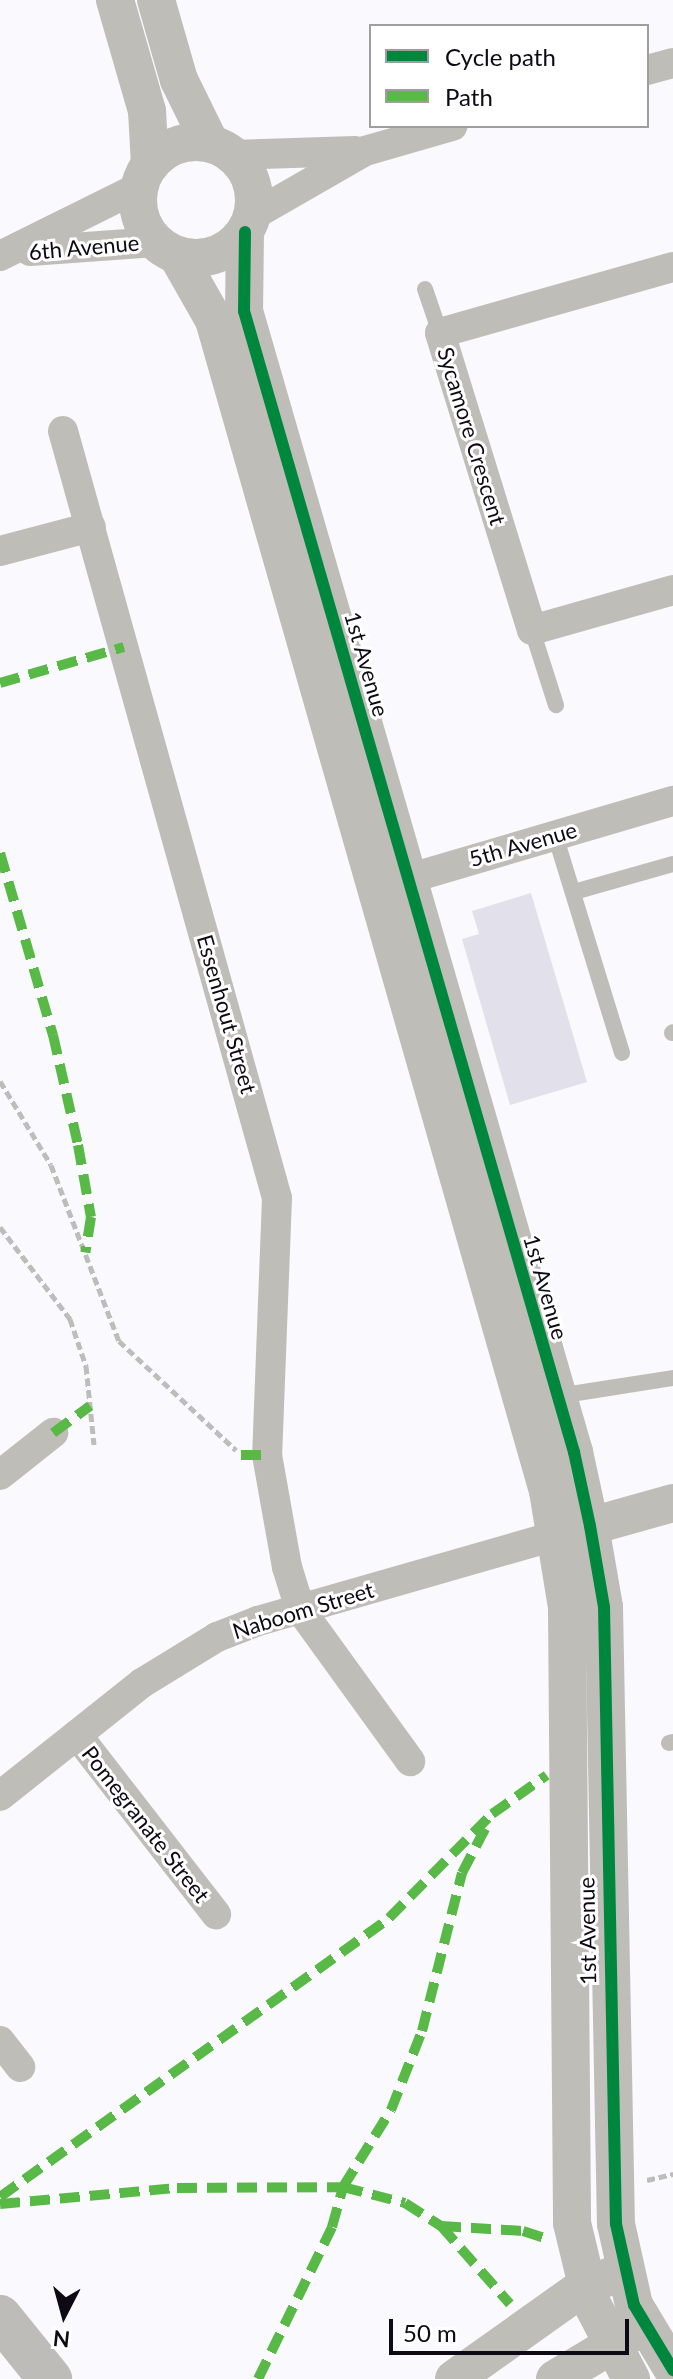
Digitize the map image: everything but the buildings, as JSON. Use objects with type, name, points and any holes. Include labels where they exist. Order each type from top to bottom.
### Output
[{"type":"main road","points":[[0,2317],[50,2379]]},
{"type":"street","points":[[115,0],[147,111],[139,213],[167,248],[219,253],[249,224],[365,151],[445,128]]},
{"type":"street","points":[[156,0],[179,80],[222,149],[252,183],[249,224]]},
{"type":"street","points":[[649,69],[673,63]]},
{"type":"street","points":[[144,176],[177,145],[222,149],[365,151]]},
{"type":"street","name":"6th Avenue","points":[[6,255],[144,176]]},
{"type":"street","name":"1st Avenue","points":[[249,224],[244,311],[391,884],[540,1461],[604,1607],[606,1937],[614,2203],[623,2271],[644,2326],[673,2370]]},
{"type":"street","name":"6th Avenue","points":[[6,255],[167,248]]},
{"type":"street","name":"1st Avenue","points":[[167,248],[214,320],[391,884],[557,1396],[573,1531],[567,1607],[570,2207],[585,2286],[610,2345],[631,2379]]},
{"type":"street","name":"Sycamore Crescent","points":[[532,630],[440,333],[673,267]]},
{"type":"street","name":"Essenhout Street","points":[[63,431],[277,1198],[267,1455],[300,1609]]},
{"type":"street","points":[[0,551],[91,527]]},
{"type":"street","points":[[532,630],[673,590]]},
{"type":"street","name":"5th Avenue","points":[[391,884],[673,801]]},
{"type":"street","points":[[0,1475],[53,1433]]},
{"type":"street","points":[[573,1531],[673,1503]]},
{"type":"street","name":"Naboom Street","points":[[0,1796],[181,1655],[258,1621],[573,1531]]},
{"type":"street","points":[[300,1609],[410,1761]]},
{"type":"street","name":"Pomegranate Street","points":[[77,1735],[216,1914]]},
{"type":"street","points":[[0,2041],[20,2067]]},
{"type":"street","points":[[454,2379],[585,2286],[623,2271]]},
{"type":"street","points":[[555,2379],[644,2326]]},
{"type":"lane","points":[[425,289],[440,333]]},
{"type":"lane","points":[[532,630],[556,705]]},
{"type":"lane","points":[[555,835],[622,1053]]},
{"type":"lane","points":[[574,892],[673,864]]},
{"type":"lane","points":[[557,1396],[673,1378]]},
{"type":"path","points":[[0,1081],[51,1165],[119,1341],[241,1455]]},
{"type":"path","points":[[0,1227],[70,1319],[86,1366],[94,1445]]},
{"type":"path","points":[[636,2183],[673,2174]]},
{"type":"marked path","points":[[0,683],[124,647]]},
{"type":"marked path","points":[[0,853],[53,1035],[78,1145],[91,1217],[85,1253]]},
{"type":"marked path","points":[[53,1433],[90,1406]]},
{"type":"marked path","points":[[241,1455],[267,1455]]},
{"type":"marked path","points":[[0,2197],[389,1918],[492,1814],[547,1775]]},
{"type":"marked path","points":[[258,2379],[332,2227],[343,2187],[391,2110],[422,2031],[462,1873],[485,1829]]},
{"type":"marked path","points":[[0,2204],[177,2188],[343,2187],[405,2203],[441,2226],[523,2231],[551,2240]]},
{"type":"marked path","points":[[441,2226],[510,2304]]},
{"type":"cycle path","points":[[245,232],[244,311],[574,1452],[590,1526],[604,1607],[616,2224],[634,2305],[673,2370]]}]
